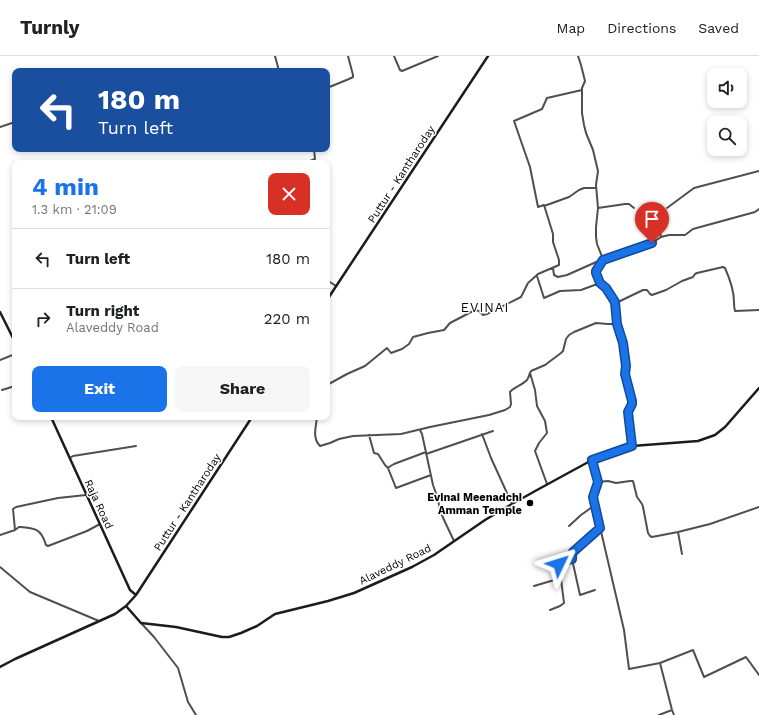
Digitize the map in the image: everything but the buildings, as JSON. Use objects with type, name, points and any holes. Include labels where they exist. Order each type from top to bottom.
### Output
[{"type":"street","points":[[275,56],[277,68]]},
{"type":"street","points":[[330,87],[353,77],[348,56]]},
{"type":"street","points":[[394,56],[400,70],[402,71],[438,56]]},
{"type":"street","name":"Puttur - Kantharoday","points":[[330,295],[488,56]]},
{"type":"street","points":[[578,56],[582,65],[585,81],[582,90],[582,113],[584,125],[593,150],[598,171],[596,181],[598,208],[596,237],[603,260]]},
{"type":"street","points":[[582,90],[547,98],[542,108],[514,121],[530,167],[538,207],[569,197],[584,188],[596,188]]},
{"type":"street","points":[[0,127],[12,123]]},
{"type":"street","points":[[667,208],[694,188],[759,171]]},
{"type":"street","points":[[598,208],[625,204],[629,204],[634,208]]},
{"type":"street","points":[[330,383],[365,366],[388,348],[392,353],[402,349],[413,337],[444,330],[450,323],[475,310],[479,311],[483,315],[487,314],[521,297],[528,283],[537,276],[559,265],[559,260],[553,242],[553,234],[544,206]]},
{"type":"street","points":[[553,268],[554,276],[558,277],[567,275],[603,260],[652,243],[661,237],[685,235],[693,229],[755,212],[759,209]]},
{"type":"street","points":[[652,220],[659,229],[661,237]]},
{"type":"street","points":[[603,260],[596,273],[600,283],[606,288],[616,303],[617,324],[623,343],[626,366],[625,374],[632,401],[628,412],[632,446]]},
{"type":"street","points":[[616,303],[643,290],[647,290],[652,295],[693,277],[697,273],[723,267],[726,270],[732,288],[734,312],[759,310]]},
{"type":"street","points":[[537,276],[544,298],[560,291],[581,290],[600,283]]},
{"type":"street","points":[[330,282],[336,286]]},
{"type":"street","points":[[0,312],[2,319],[12,334]]},
{"type":"street","points":[[530,372],[545,365],[561,353],[566,339],[574,332],[596,323],[617,324]]},
{"type":"street","points":[[0,360],[12,355]]},
{"type":"street","points":[[317,420],[315,438],[317,444],[320,446],[353,436],[401,434],[489,415],[510,407],[510,392],[527,380],[530,372]]},
{"type":"street","points":[[530,372],[535,390],[537,406],[545,421],[547,433],[535,451],[547,484]]},
{"type":"street","points":[[2,390],[12,387]]},
{"type":"street","name":"Alaveddy Road","points":[[141,623],[176,626],[222,637],[229,637],[257,626],[275,614],[354,593],[412,567],[434,555],[485,520],[592,460],[632,446],[698,441],[715,435],[725,427],[759,388]]},
{"type":"street","name":"Raja Road","points":[[52,420],[130,590],[136,595]]},
{"type":"street","name":"Puttur - Kantharoday","points":[[0,667],[15,658],[115,614],[126,606],[136,595],[250,420]]},
{"type":"street","points":[[420,430],[441,514],[454,542]]},
{"type":"street","points":[[389,467],[492,431]]},
{"type":"street","points":[[482,434],[512,504]]},
{"type":"street","points":[[369,435],[374,453],[378,454],[388,468],[396,488],[431,475]]},
{"type":"street","points":[[70,458],[73,456],[136,446]]},
{"type":"street","points":[[592,460],[598,482],[593,497],[624,630],[629,669],[660,663],[693,650],[704,677],[746,657],[759,675]]},
{"type":"street","points":[[598,482],[608,481],[616,483],[633,481],[637,497],[643,507],[648,533],[652,537],[710,524],[759,507]]},
{"type":"street","points":[[15,530],[13,509],[16,507],[58,498],[86,495]]},
{"type":"street","points":[[568,526],[595,505]]},
{"type":"street","points":[[0,535],[15,530],[19,527],[34,528],[40,532],[46,545],[48,546],[87,531],[100,524]]},
{"type":"street","points":[[595,590],[580,595],[572,554],[600,528]]},
{"type":"street","points":[[678,532],[682,554]]},
{"type":"street","points":[[550,610],[564,603],[559,563],[572,559]]},
{"type":"street","points":[[0,567],[30,592],[100,621]]},
{"type":"street","points":[[534,586],[561,578]]},
{"type":"street","points":[[126,606],[154,637],[178,668],[188,702],[196,715]]},
{"type":"street","points":[[660,663],[674,715]]},
{"type":"street","points":[[659,715],[672,710]]},
{"type":"place","name":"Evinai Meenadchi Amman Temple","points":[[530,503]]},
{"type":"district","name":"EVINAI","points":[[485,307]]},
{"type":"route","points":[[559,564],[572,559],[573,552],[600,528],[593,497],[598,482],[592,460],[632,446],[628,412],[632,401],[625,374],[626,366],[623,343],[617,324],[616,305],[606,288],[600,283],[596,271],[603,260],[652,243]]}]
